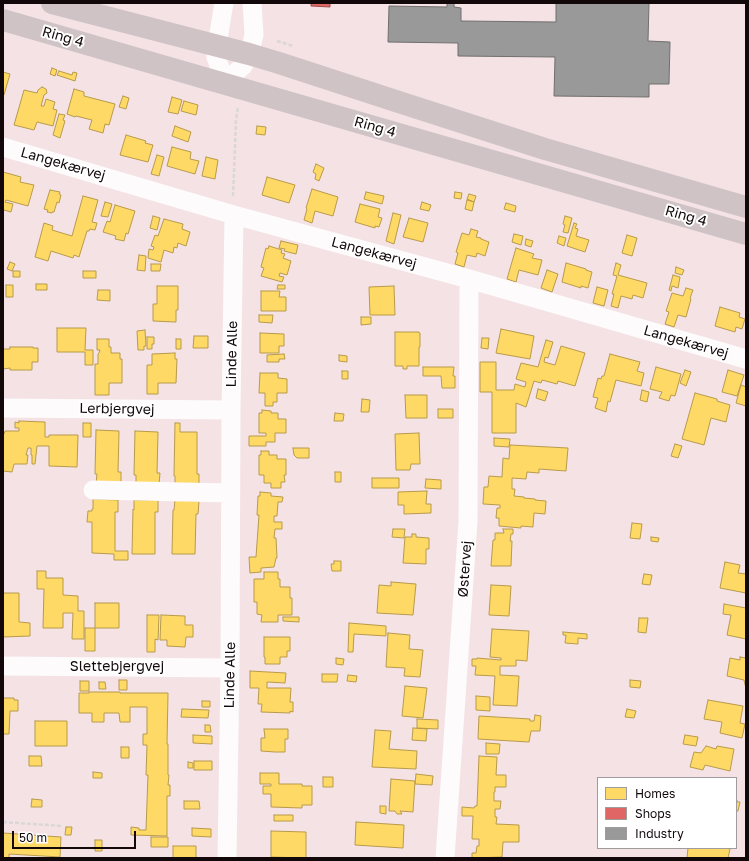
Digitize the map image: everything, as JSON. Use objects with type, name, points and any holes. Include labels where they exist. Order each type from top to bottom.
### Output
[{"type":"main road","name":"Ring 4","points":[[52,3],[249,54],[546,149],[746,207]]},
{"type":"main road","name":"Ring 4","points":[[3,20],[204,78],[234,91],[746,234]]},
{"type":"street","points":[[224,3],[216,57],[221,71],[234,91]]},
{"type":"street","points":[[234,91],[234,74],[243,66],[249,54],[254,35],[252,3]]},
{"type":"street","name":"Langekærvej","points":[[3,147],[234,215],[469,279],[746,359]]},
{"type":"street","name":"Linde Alle","points":[[227,858],[234,215]]},
{"type":"street","name":"Østervej","points":[[445,858],[468,521],[469,279]]},
{"type":"street","name":"Lerbjergvej","points":[[3,408],[231,410]]},
{"type":"street","points":[[92,490],[230,493]]},
{"type":"street","name":"Slettebjergvej","points":[[3,666],[230,668]]},
{"type":"path","points":[[234,91],[236,122],[233,196],[234,215]]},
{"type":"path","points":[[3,822],[62,826]]},
{"type":"building: Homes","points":[[52,68],[57,70],[55,76],[50,74]]},
{"type":"building: Homes","points":[[59,71],[72,75],[73,72],[77,73],[75,81],[57,75]]},
{"type":"building: Homes","points":[[3,72],[10,74],[4,95],[3,95]]},
{"type":"building: Homes","points":[[42,87],[46,89],[47,93],[44,95],[41,106],[44,106],[46,99],[55,102],[53,109],[57,110],[53,126],[37,122],[34,130],[14,125],[24,90],[37,93]]},
{"type":"building: Homes","points":[[74,89],[84,92],[84,96],[115,104],[109,125],[105,124],[103,133],[89,129],[92,120],[67,114]]},
{"type":"building: Homes","points":[[123,96],[129,98],[126,109],[119,107]]},
{"type":"building: Homes","points":[[172,97],[182,100],[178,114],[168,112]]},
{"type":"building: Homes","points":[[184,101],[198,105],[196,115],[181,111]]},
{"type":"building: Homes","points":[[59,114],[65,115],[63,120],[65,121],[60,138],[53,135]]},
{"type":"building: Homes","points":[[175,126],[191,132],[188,142],[172,136]]},
{"type":"building: Homes","points":[[257,126],[266,127],[265,135],[256,134]]},
{"type":"building: Homes","points":[[126,135],[146,141],[145,143],[153,145],[148,162],[120,155]]},
{"type":"building: Homes","points":[[172,147],[191,152],[190,159],[199,161],[195,174],[167,166]]},
{"type":"building: Homes","points":[[157,155],[164,157],[159,176],[151,174]]},
{"type":"building: Homes","points":[[206,157],[218,160],[215,179],[202,176]]},
{"type":"building: Homes","points":[[316,164],[324,168],[319,181],[315,179],[316,174],[313,172]]},
{"type":"building: Homes","points":[[3,172],[21,177],[20,182],[34,185],[28,206],[6,200],[5,202],[13,204],[11,212],[4,210],[3,213]]},
{"type":"building: Homes","points":[[267,177],[295,185],[289,203],[262,195]]},
{"type":"building: Homes","points":[[312,189],[338,197],[333,216],[315,211],[312,223],[304,220]]},
{"type":"building: Homes","points":[[50,190],[60,192],[59,194],[61,195],[59,203],[57,202],[54,212],[52,213],[47,212],[48,210],[44,209]]},
{"type":"building: Homes","points":[[366,192],[384,196],[382,204],[364,199]]},
{"type":"building: Homes","points":[[455,192],[462,193],[461,199],[454,198]]},
{"type":"building: Homes","points":[[469,194],[476,196],[474,202],[467,199]]},
{"type":"building: Homes","points":[[83,196],[98,200],[92,222],[97,223],[95,230],[90,229],[87,231],[79,257],[74,255],[73,258],[51,251],[48,261],[35,257],[44,223],[53,226],[52,230],[72,236]]},
{"type":"building: Homes","points":[[467,200],[474,202],[472,211],[465,209]]},
{"type":"building: Homes","points":[[105,202],[112,204],[108,217],[101,216]]},
{"type":"building: Homes","points":[[422,202],[431,205],[429,211],[420,209]]},
{"type":"building: Homes","points":[[506,203],[516,206],[515,212],[504,209]]},
{"type":"building: Homes","points":[[360,204],[380,209],[378,217],[382,218],[379,227],[375,226],[375,228],[355,222]]},
{"type":"building: Homes","points":[[115,205],[135,211],[128,234],[126,233],[124,241],[115,239],[116,236],[103,232],[107,221],[110,222]]},
{"type":"building: Homes","points":[[393,213],[401,215],[394,244],[386,241]]},
{"type":"building: Homes","points":[[153,216],[160,218],[157,230],[150,228]]},
{"type":"building: Homes","points":[[565,216],[572,218],[568,233],[563,232]]},
{"type":"building: Homes","points":[[409,218],[428,223],[423,242],[403,237]]},
{"type":"building: Homes","points":[[164,219],[183,224],[182,229],[190,232],[186,246],[178,243],[177,248],[174,247],[173,253],[164,250],[161,262],[148,258],[149,249],[153,250],[154,247],[151,246],[155,235],[158,236]]},
{"type":"building: Homes","points":[[574,223],[577,224],[575,228],[578,229],[576,236],[589,240],[585,252],[567,246]]},
{"type":"building: Homes","points":[[471,229],[478,231],[476,237],[489,242],[485,256],[477,253],[476,257],[467,255],[464,267],[455,264],[458,253],[456,252],[462,233],[469,235]]},
{"type":"building: Homes","points":[[514,234],[523,236],[521,245],[512,242]]},
{"type":"building: Homes","points":[[627,235],[637,238],[632,256],[622,253]]},
{"type":"building: Homes","points":[[559,236],[566,238],[564,246],[557,243]]},
{"type":"building: Homes","points":[[526,239],[533,241],[531,247],[525,245]]},
{"type":"building: Homes","points":[[281,241],[298,245],[296,254],[279,248]]},
{"type":"building: Homes","points":[[269,246],[282,250],[281,253],[285,254],[283,258],[291,261],[287,275],[280,273],[279,276],[284,277],[282,282],[261,276],[264,268],[261,267],[266,248],[268,249]]},
{"type":"building: Homes","points":[[516,248],[534,254],[532,258],[542,260],[538,275],[519,270],[516,282],[507,279]]},
{"type":"building: Homes","points":[[139,255],[146,256],[145,271],[137,270]]},
{"type":"building: Homes","points":[[10,262],[15,264],[12,271],[7,269]]},
{"type":"building: Homes","points":[[566,263],[592,272],[588,288],[581,286],[581,288],[562,282]]},
{"type":"building: Homes","points":[[616,263],[621,265],[618,275],[647,283],[643,298],[633,295],[632,299],[621,296],[618,308],[611,306],[614,294],[612,294],[617,276],[613,275]]},
{"type":"building: Homes","points":[[151,264],[161,264],[160,271],[151,271]]},
{"type":"building: Homes","points":[[676,267],[684,270],[682,275],[675,273]]},
{"type":"building: Homes","points":[[547,270],[558,274],[552,292],[541,288]]},
{"type":"building: Homes","points":[[13,271],[20,271],[20,277],[13,277]]},
{"type":"building: Homes","points":[[83,271],[96,271],[96,278],[83,278]]},
{"type":"building: Homes","points":[[673,275],[680,277],[678,288],[672,286],[671,291],[669,290]]},
{"type":"building: Homes","points":[[36,284],[47,284],[47,290],[36,290]]},
{"type":"building: Homes","points":[[6,285],[13,285],[13,297],[6,297]]},
{"type":"building: Homes","points":[[278,285],[285,285],[285,289],[277,289]]},
{"type":"building: Homes","points":[[157,286],[178,286],[178,310],[176,310],[176,322],[153,321],[153,304],[157,304]]},
{"type":"building: Homes","points":[[394,286],[395,315],[370,315],[369,287]]},
{"type":"building: Homes","points":[[597,287],[608,290],[604,306],[593,303]]},
{"type":"building: Homes","points":[[686,288],[693,290],[686,317],[678,315],[674,327],[665,324],[669,312],[666,311],[672,293],[683,296]]},
{"type":"building: Homes","points":[[98,290],[110,290],[110,301],[97,300]]},
{"type":"building: Homes","points":[[261,291],[280,291],[279,297],[286,297],[286,311],[261,311]]},
{"type":"building: Homes","points":[[720,307],[740,313],[739,317],[745,319],[742,329],[736,327],[735,332],[715,326]]},
{"type":"building: Homes","points":[[259,315],[273,315],[272,323],[259,322]]},
{"type":"building: Homes","points":[[361,317],[371,317],[371,324],[361,325]]},
{"type":"building: Homes","points":[[57,328],[86,328],[85,350],[93,350],[93,365],[85,365],[85,352],[57,352]]},
{"type":"building: Homes","points":[[501,329],[534,336],[530,359],[496,353]]},
{"type":"building: Homes","points":[[145,330],[146,346],[144,346],[144,350],[138,350],[137,331]]},
{"type":"building: Homes","points":[[395,332],[420,333],[419,366],[407,366],[407,369],[403,369],[403,366],[395,366]]},
{"type":"building: Homes","points":[[260,333],[284,334],[284,346],[279,346],[279,353],[260,353]]},
{"type":"building: Homes","points":[[194,336],[208,336],[208,348],[193,348]]},
{"type":"building: Homes","points":[[147,337],[154,337],[152,349],[147,349]]},
{"type":"building: Homes","points":[[482,338],[489,338],[488,349],[481,348]]},
{"type":"building: Homes","points":[[97,339],[109,339],[111,353],[120,353],[120,359],[122,359],[122,383],[109,383],[109,395],[95,395],[95,364],[98,364],[98,354],[100,350],[97,350]]},
{"type":"building: Homes","points":[[176,339],[181,339],[181,349],[176,349]]},
{"type":"building: Homes","points":[[546,340],[553,342],[548,358],[545,357],[544,362],[555,365],[561,346],[585,353],[575,386],[558,381],[557,384],[542,380],[541,383],[534,381],[526,407],[516,403],[516,433],[492,433],[492,392],[480,392],[480,362],[496,362],[496,390],[514,390],[515,384],[525,387],[526,382],[516,379],[521,363],[538,367]]},
{"type":"building: Homes","points":[[10,347],[38,348],[38,362],[32,362],[32,370],[10,370],[10,368],[3,369],[3,349],[10,349]]},
{"type":"building: Homes","points":[[175,353],[175,359],[177,359],[176,383],[158,383],[158,394],[147,394],[147,365],[152,365],[152,354]]},
{"type":"building: Homes","points":[[284,354],[285,359],[279,359],[279,362],[267,362],[267,355]]},
{"type":"building: Homes","points":[[610,354],[640,362],[637,371],[644,373],[641,386],[616,380],[610,402],[608,401],[606,412],[595,408],[598,398],[593,397],[598,378],[601,379],[602,376],[604,376]]},
{"type":"building: Homes","points":[[339,355],[347,356],[347,362],[339,361]]},
{"type":"building: Homes","points":[[423,367],[454,367],[453,376],[455,376],[455,388],[442,388],[441,376],[423,376]]},
{"type":"building: Homes","points":[[656,367],[681,374],[675,396],[671,395],[669,401],[659,398],[662,392],[650,389]]},
{"type":"building: Homes","points":[[685,370],[691,372],[686,386],[680,383]]},
{"type":"building: Homes","points":[[728,370],[744,375],[737,396],[722,392]]},
{"type":"building: Homes","points":[[342,371],[348,371],[348,379],[342,379]]},
{"type":"building: Homes","points":[[260,373],[278,373],[278,378],[287,379],[287,393],[277,393],[277,402],[273,402],[273,406],[265,406],[265,393],[259,393]]},
{"type":"building: Homes","points":[[741,385],[746,387],[746,406],[736,403]]},
{"type":"building: Homes","points":[[538,389],[548,392],[545,401],[536,398]]},
{"type":"building: Homes","points":[[642,390],[649,392],[647,402],[640,400]]},
{"type":"building: Homes","points":[[695,393],[717,399],[717,401],[730,405],[726,422],[711,418],[704,445],[682,439]]},
{"type":"building: Homes","points":[[405,395],[427,395],[427,418],[406,418]]},
{"type":"building: Homes","points":[[362,399],[370,400],[369,412],[361,412]]},
{"type":"building: Homes","points":[[438,409],[453,409],[453,418],[438,418]]},
{"type":"building: Homes","points":[[262,410],[271,411],[271,413],[278,413],[278,419],[286,419],[286,433],[275,433],[275,442],[266,442],[266,446],[249,446],[249,436],[266,436],[266,433],[259,433],[259,413],[262,413]]},
{"type":"building: Homes","points":[[335,413],[344,414],[343,421],[334,421]]},
{"type":"building: Homes","points":[[19,421],[45,422],[45,437],[49,437],[49,435],[78,435],[77,467],[49,466],[49,446],[37,446],[35,464],[32,464],[31,448],[28,448],[26,455],[28,455],[27,464],[14,464],[12,472],[3,471],[3,434],[5,431],[19,431],[19,428],[15,428],[15,422],[19,423]]},
{"type":"building: Homes","points":[[83,423],[91,423],[91,437],[83,437]]},
{"type":"building: Homes","points":[[175,423],[180,423],[180,432],[197,432],[197,474],[199,474],[199,485],[175,485]]},
{"type":"building: Homes","points":[[96,430],[119,431],[118,472],[121,472],[121,484],[96,484]]},
{"type":"building: Homes","points":[[135,431],[158,432],[157,473],[160,473],[159,485],[136,485],[136,475],[134,475]]},
{"type":"building: Homes","points":[[419,433],[420,464],[411,464],[410,470],[396,470],[395,434]]},
{"type":"building: Homes","points":[[494,438],[510,439],[509,447],[494,446]]},
{"type":"building: Homes","points":[[675,444],[682,446],[678,458],[671,456]]},
{"type":"building: Homes","points":[[510,445],[568,448],[566,471],[539,469],[539,473],[527,472],[526,479],[512,478],[512,489],[515,489],[514,496],[546,501],[545,514],[534,513],[533,527],[521,526],[521,528],[499,526],[499,518],[496,518],[497,508],[500,508],[500,505],[483,504],[484,487],[488,487],[489,476],[502,477],[503,458],[509,459]]},
{"type":"building: Homes","points":[[293,448],[309,448],[309,458],[297,458],[294,455]]},
{"type":"building: Homes","points":[[261,451],[269,451],[269,455],[277,455],[277,459],[286,459],[286,475],[284,475],[285,482],[281,482],[281,488],[271,488],[271,483],[264,483],[264,475],[259,475],[259,455],[261,455]]},
{"type":"building: Homes","points":[[335,472],[341,472],[341,482],[335,482]]},
{"type":"building: Homes","points":[[372,478],[399,478],[399,488],[372,488]]},
{"type":"building: Homes","points":[[426,479],[441,480],[441,489],[425,488]]},
{"type":"building: Homes","points":[[427,491],[426,504],[431,504],[431,513],[404,514],[404,505],[398,505],[398,492]]},
{"type":"building: Homes","points":[[260,492],[271,493],[271,496],[283,497],[282,502],[278,502],[277,516],[274,516],[274,522],[282,522],[282,529],[275,529],[274,538],[276,538],[277,558],[274,567],[261,568],[261,572],[250,573],[249,557],[256,557],[259,515],[257,515],[258,496],[260,496]]},
{"type":"building: Homes","points":[[93,499],[118,500],[118,512],[115,512],[115,551],[128,551],[128,560],[114,560],[114,554],[92,553],[92,522],[87,522],[88,511],[92,511],[93,509]]},
{"type":"building: Homes","points":[[134,500],[158,500],[158,512],[155,512],[155,554],[132,554]]},
{"type":"building: Homes","points":[[175,500],[199,501],[198,514],[196,514],[195,554],[172,554],[173,510]]},
{"type":"building: Homes","points":[[632,523],[642,524],[640,539],[630,538]]},
{"type":"building: Homes","points":[[393,529],[405,529],[404,538],[392,537]]},
{"type":"building: Homes","points":[[503,529],[513,529],[513,534],[511,534],[510,541],[512,541],[511,566],[491,566],[495,533],[504,533]]},
{"type":"building: Homes","points":[[412,534],[416,534],[416,537],[429,538],[429,549],[426,549],[426,564],[403,563],[405,537],[412,537]]},
{"type":"building: Homes","points":[[651,537],[659,538],[658,542],[651,541]]},
{"type":"building: Homes","points":[[334,561],[341,561],[341,571],[332,571],[331,564],[334,564]]},
{"type":"building: Homes","points":[[725,562],[740,565],[738,573],[746,574],[746,593],[720,588]]},
{"type":"building: Homes","points":[[37,571],[46,571],[46,578],[63,578],[63,595],[78,596],[78,611],[84,611],[84,639],[72,639],[73,613],[63,613],[63,628],[43,628],[44,589],[37,589]]},
{"type":"building: Homes","points":[[264,572],[278,572],[280,587],[290,587],[290,598],[292,598],[292,615],[278,615],[278,622],[261,622],[262,615],[257,614],[257,602],[254,602],[254,579],[264,579]]},
{"type":"building: Homes","points":[[644,574],[652,575],[650,585],[642,584]]},
{"type":"building: Homes","points":[[391,582],[416,584],[413,615],[377,613],[379,585],[391,586]]},
{"type":"building: Homes","points":[[491,585],[511,586],[509,616],[489,615]]},
{"type":"building: Homes","points":[[3,593],[19,593],[19,622],[30,623],[30,636],[3,637]]},
{"type":"building: Homes","points":[[95,603],[119,603],[119,628],[95,628]]},
{"type":"building: Homes","points":[[724,604],[746,608],[746,639],[727,635],[731,615],[723,614]]},
{"type":"building: Homes","points":[[147,615],[159,615],[158,640],[155,639],[155,652],[147,652]]},
{"type":"building: Homes","points":[[161,615],[185,616],[185,625],[193,625],[193,637],[186,637],[185,647],[167,646],[167,640],[160,640]]},
{"type":"building: Homes","points":[[283,617],[299,617],[299,622],[283,621]]},
{"type":"building: Homes","points":[[639,618],[648,618],[646,633],[638,632]]},
{"type":"building: Homes","points":[[349,623],[386,626],[386,636],[354,634],[353,652],[348,652]]},
{"type":"building: Homes","points":[[85,628],[95,628],[95,651],[85,651]]},
{"type":"building: Homes","points":[[492,629],[529,631],[527,661],[516,660],[516,666],[500,666],[500,675],[519,676],[517,706],[493,705],[495,676],[475,675],[476,666],[472,666],[472,659],[501,660],[501,658],[490,657]]},
{"type":"building: Homes","points":[[563,632],[587,634],[587,639],[578,638],[578,644],[565,643],[566,635],[563,635]]},
{"type":"building: Homes","points":[[388,633],[410,635],[409,649],[423,650],[420,677],[404,676],[405,668],[386,667]]},
{"type":"building: Homes","points":[[264,637],[290,637],[290,651],[287,651],[287,657],[280,657],[280,664],[265,664]]},
{"type":"building: Homes","points":[[740,657],[746,658],[746,689],[744,680],[727,676],[730,658],[740,660]]},
{"type":"building: Homes","points":[[336,658],[344,659],[343,665],[336,664]]},
{"type":"building: Homes","points":[[250,671],[286,673],[285,683],[267,682],[267,688],[291,688],[290,702],[293,702],[293,712],[261,712],[262,704],[258,704],[259,688],[250,688]]},
{"type":"building: Homes","points":[[322,674],[338,674],[337,682],[322,682]]},
{"type":"building: Homes","points":[[348,675],[357,676],[356,682],[347,681]]},
{"type":"building: Homes","points":[[119,680],[127,680],[127,690],[119,690]]},
{"type":"building: Homes","points":[[630,680],[641,681],[640,688],[630,687]]},
{"type":"building: Homes","points":[[80,681],[89,681],[89,691],[80,691]]},
{"type":"building: Homes","points":[[99,682],[105,682],[106,689],[99,689]]},
{"type":"building: Homes","points":[[405,686],[427,688],[423,718],[402,716]]},
{"type":"building: Homes","points":[[79,693],[168,693],[167,744],[169,775],[168,785],[170,785],[170,796],[167,796],[167,836],[131,835],[131,827],[139,828],[139,830],[146,830],[148,775],[146,775],[147,745],[143,745],[143,734],[147,734],[147,707],[130,707],[130,722],[120,722],[119,713],[104,713],[104,722],[92,722],[92,713],[79,713]]},
{"type":"building: Homes","points":[[476,696],[490,697],[490,711],[476,710]]},
{"type":"building: Homes","points":[[3,698],[14,698],[14,700],[18,700],[18,711],[10,711],[9,734],[3,734]]},
{"type":"building: Homes","points":[[708,700],[743,706],[740,723],[745,724],[742,738],[720,733],[722,722],[704,719]]},
{"type":"building: Homes","points":[[202,701],[210,701],[210,707],[202,707]]},
{"type":"building: Homes","points":[[182,709],[209,710],[208,718],[181,717]]},
{"type":"building: Homes","points":[[627,709],[636,711],[634,718],[625,717]]},
{"type":"building: Homes","points":[[535,715],[541,716],[540,731],[531,731],[529,742],[478,739],[479,716],[530,719],[530,721],[534,721]]},
{"type":"building: Homes","points":[[417,719],[438,720],[438,729],[417,728]]},
{"type":"building: Homes","points":[[35,721],[67,721],[67,746],[35,746]]},
{"type":"building: Homes","points":[[205,725],[210,725],[211,732],[205,732]]},
{"type":"building: Homes","points":[[413,728],[427,729],[426,741],[412,740]]},
{"type":"building: Homes","points":[[264,729],[288,729],[288,739],[285,739],[285,752],[261,751],[261,738],[265,738]]},
{"type":"building: Homes","points":[[375,730],[391,731],[389,749],[417,751],[416,769],[372,767]]},
{"type":"building: Homes","points":[[193,735],[212,736],[212,744],[193,743]]},
{"type":"building: Homes","points":[[685,735],[698,737],[696,746],[683,744]]},
{"type":"building: Homes","points":[[486,743],[500,744],[499,754],[486,754]]},
{"type":"building: Homes","points":[[706,746],[716,749],[717,746],[734,749],[730,771],[705,765],[703,770],[690,767],[694,752],[701,753]]},
{"type":"building: Homes","points":[[121,747],[129,747],[129,758],[121,758]]},
{"type":"building: Homes","points":[[29,756],[41,756],[42,766],[29,766]]},
{"type":"building: Homes","points":[[479,756],[497,757],[496,775],[506,775],[506,787],[495,787],[494,801],[501,801],[500,809],[495,809],[495,817],[497,817],[496,824],[519,825],[519,842],[503,842],[502,857],[472,858],[472,853],[476,853],[477,846],[479,846],[479,839],[472,839],[473,816],[462,816],[462,807],[474,808],[477,806]]},
{"type":"building: Homes","points":[[194,761],[212,761],[212,770],[194,770]]},
{"type":"building: Homes","points":[[188,762],[193,763],[193,768],[188,768]]},
{"type":"building: Homes","points":[[93,772],[102,773],[102,778],[93,778]]},
{"type":"building: Homes","points":[[260,773],[279,773],[279,784],[302,784],[302,786],[312,786],[312,805],[302,805],[302,808],[271,807],[271,794],[263,794],[263,786],[271,786],[271,784],[260,784]]},
{"type":"building: Homes","points":[[416,774],[433,776],[432,785],[415,784]]},
{"type":"building: Homes","points":[[323,777],[333,777],[333,787],[323,787]]},
{"type":"building: Homes","points":[[391,779],[415,781],[413,812],[400,811],[402,814],[397,814],[395,811],[389,811]]},
{"type":"building: Homes","points":[[32,799],[42,800],[42,807],[31,807]]},
{"type":"building: Homes","points":[[184,801],[199,801],[200,809],[184,809]]},
{"type":"building: Homes","points":[[737,802],[740,802],[738,811]]},
{"type":"building: Homes","points":[[380,806],[386,806],[386,814],[380,813]]},
{"type":"building: Homes","points":[[274,815],[293,815],[293,821],[274,821]]},
{"type":"building: Homes","points":[[356,822],[404,825],[403,848],[355,845]]},
{"type":"building: Homes","points":[[66,827],[72,827],[71,835],[65,835]]},
{"type":"building: Homes","points":[[192,828],[211,829],[211,837],[192,836]]},
{"type":"building: Homes","points":[[271,831],[306,832],[306,858],[271,857]]},
{"type":"building: Homes","points":[[3,833],[61,837],[60,857],[9,854],[9,858],[3,858]]},
{"type":"building: Homes","points":[[151,837],[168,837],[168,847],[151,847]]},
{"type":"building: Homes","points":[[95,840],[102,840],[102,851],[95,851]]},
{"type":"building: Homes","points":[[173,846],[196,846],[196,858],[173,858]]},
{"type":"building: Homes","points":[[688,849],[730,849],[728,858],[687,858]]},
{"type":"building: Shops","points":[[311,3],[330,3],[330,7],[311,6]]},
{"type":"building: Industry","points":[[447,3],[454,3],[454,7],[461,8],[461,21],[556,22],[556,3],[649,3],[648,41],[670,42],[669,84],[649,84],[649,97],[554,96],[555,57],[458,56],[458,43],[388,42],[389,6],[447,7]]}]
